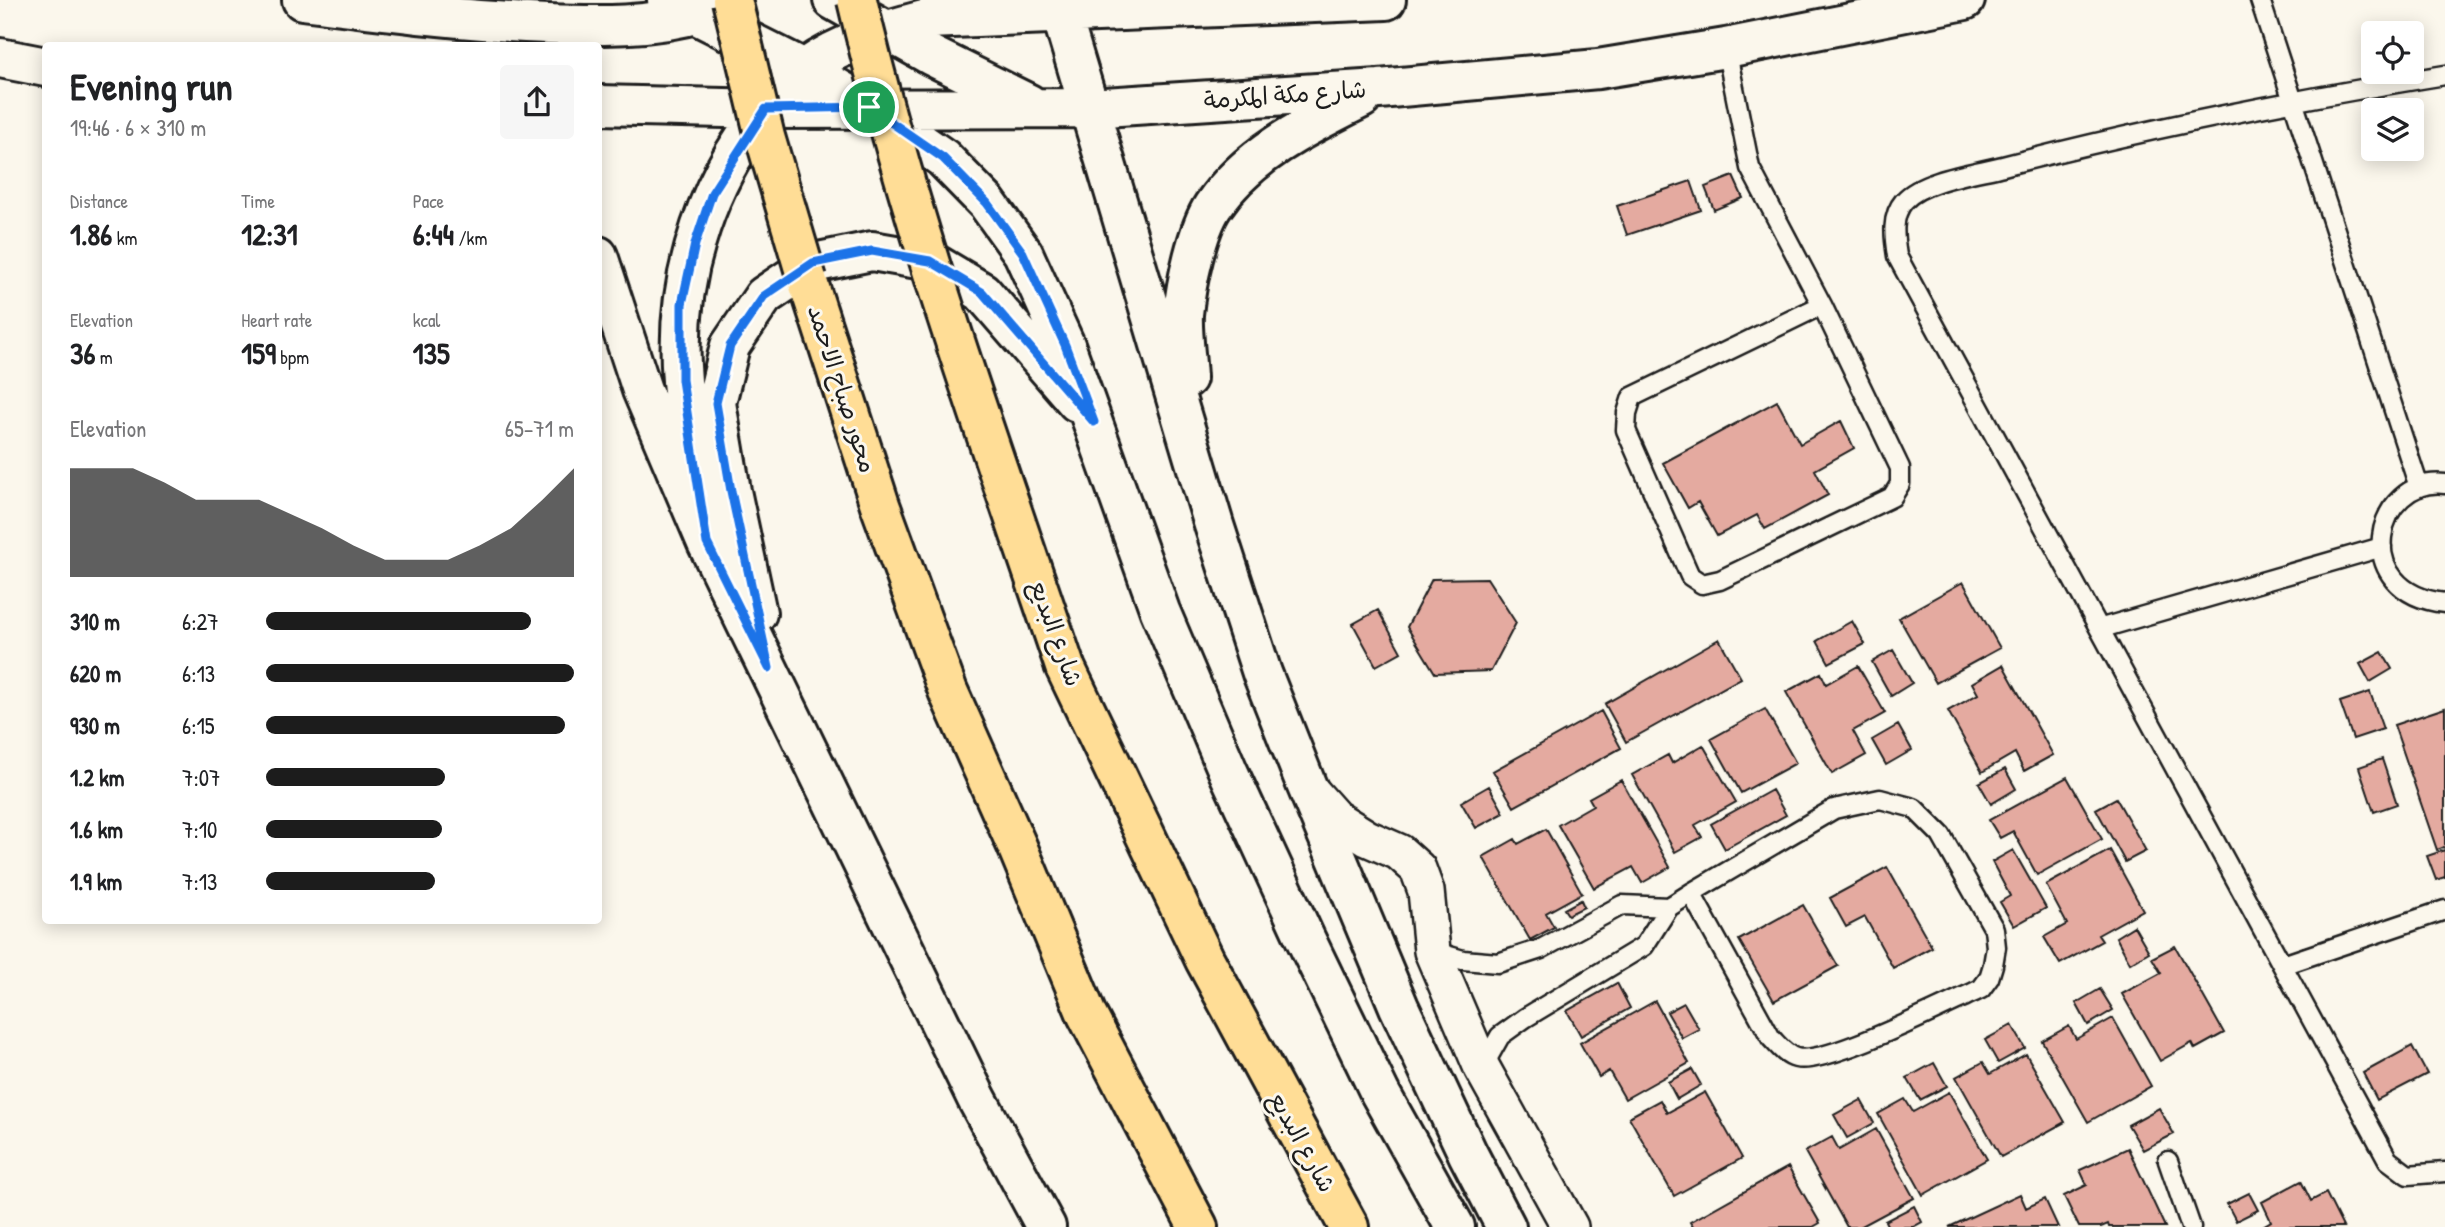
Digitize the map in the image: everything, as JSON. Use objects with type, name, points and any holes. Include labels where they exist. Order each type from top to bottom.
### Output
[{"type":"highway","name":"محور صباح الاحمد","points":[[732,0],[765,137],[807,279],[880,505],[948,691],[1017,846],[1087,1014],[1198,1227]]},
{"type":"highway","name":"شارع البديع","points":[[857,0],[875,77],[920,234],[1065,667],[1205,960],[1349,1227]]},
{"type":"main road","points":[[302,0],[460,19],[583,26],[644,23],[680,7],[741,0]]},
{"type":"main road","points":[[833,0],[932,57],[1037,108]]},
{"type":"main road","points":[[707,543],[682,380],[682,304],[695,244],[712,193],[766,109],[804,69],[841,47],[886,30],[928,19],[1059,7],[1386,0]]},
{"type":"main road","name":"شارع مكة المكرمة","points":[[602,105],[766,109],[1089,108],[1379,89],[1598,69],[1726,48],[1965,0]]},
{"type":"main road","points":[[680,7],[804,69],[869,107],[943,158],[987,203],[1023,253],[1065,345],[1160,611],[1228,771],[1380,1093],[1455,1227]]},
{"type":"main road","points":[[1059,7],[1202,484],[1262,673],[1399,1007],[1468,1154],[1506,1227]]},
{"type":"main road","points":[[0,58],[42,66]]},
{"type":"main road","points":[[1202,484],[1187,380],[1183,316],[1189,267],[1212,207],[1250,165],[1310,124],[1379,89]]},
{"type":"main road","points":[[769,668],[731,491],[716,403],[730,346],[764,296],[813,263],[872,251],[930,261],[982,292],[1094,422]]},
{"type":"main road","points":[[602,268],[642,390],[707,543],[977,1099],[1046,1227]]},
{"type":"main road","points":[[602,334],[642,390]]},
{"type":"street","points":[[1306,784],[1335,818],[1367,838],[1399,852],[1418,869],[1426,891],[1432,951],[1482,1068],[1570,1227]]},
{"type":"lane","points":[[2260,0],[2419,487]]},
{"type":"lane","points":[[1726,48],[1749,168],[1822,305],[1900,468],[1900,484],[1892,497],[1720,580],[1702,584],[1690,576],[1626,430],[1632,397],[1822,305]]},
{"type":"lane","points":[[2445,75],[2292,99],[2059,151],[1924,187],[1905,200],[1895,217],[1897,256],[2102,628],[2388,1160],[2408,1175],[2445,1172]]},
{"type":"lane","points":[[2445,484],[2419,487],[2403,497],[2390,511],[2383,529],[2382,547],[2385,566],[2395,582],[2410,595],[2445,603]]},
{"type":"lane","points":[[2102,628],[2382,547]]},
{"type":"lane","points":[[1482,1068],[1500,1036],[1644,947],[1669,906],[1691,893],[1834,809],[1880,799],[1914,808],[1941,835],[1994,929],[1996,947],[1993,965],[1989,978],[1981,989],[1830,1055],[1796,1058],[1782,1050],[1771,1038],[1691,893]]},
{"type":"lane","points":[[1432,951],[1463,960],[1498,963],[1541,949],[1622,905],[1669,906]]},
{"type":"lane","points":[[2283,965],[2445,910]]},
{"type":"lane","points":[[2168,1161],[2191,1227]]},
{"type":"building","points":[[1733,176],[1743,198],[1714,210],[1705,187]]},
{"type":"building","points":[[1691,181],[1701,210],[1627,235],[1617,206]]},
{"type":"building","points":[[1777,401],[1800,444],[1841,421],[1854,448],[1815,470],[1828,495],[1765,529],[1757,515],[1717,536],[1698,502],[1688,508],[1663,463]]},
{"type":"building","points":[[1487,578],[1516,623],[1491,671],[1435,673],[1407,627],[1432,579]]},
{"type":"building","points":[[1963,582],[2000,648],[1936,683],[1899,618]]},
{"type":"building","points":[[1378,610],[1401,652],[1376,666],[1353,624]]},
{"type":"building","points":[[1852,621],[1865,644],[1829,663],[1817,641]]},
{"type":"building","points":[[1719,639],[1741,678],[1626,742],[1605,704]]},
{"type":"building","points":[[1893,650],[1912,683],[1891,696],[1872,662]]},
{"type":"building","points":[[2382,652],[2392,669],[2370,682],[2360,664]]},
{"type":"building","points":[[2003,665],[2053,755],[2024,771],[2015,753],[1982,772],[1948,711],[1978,694],[1972,683]]},
{"type":"building","points":[[1858,666],[1885,713],[1853,731],[1866,755],[1832,774],[1786,692],[1821,673],[1826,684]]},
{"type":"building","points":[[2370,692],[2383,729],[2353,739],[2340,702]]},
{"type":"building","points":[[2445,708],[2445,847],[2437,850],[2394,725]]},
{"type":"building","points":[[1765,709],[1796,763],[1741,793],[1711,739]]},
{"type":"building","points":[[1601,711],[1621,748],[1514,807],[1493,771]]},
{"type":"building","points":[[1898,725],[1912,750],[1886,765],[1872,740]]},
{"type":"building","points":[[1703,745],[1736,802],[1695,825],[1702,837],[1675,852],[1632,775],[1668,755],[1672,763]]},
{"type":"building","points":[[2382,759],[2397,804],[2374,812],[2359,767]]},
{"type":"building","points":[[2005,769],[2016,789],[1991,804],[1979,783]]},
{"type":"building","points":[[2067,777],[2102,839],[2037,875],[2013,831],[2000,838],[1989,820]]},
{"type":"building","points":[[1621,780],[1670,867],[1642,883],[1633,867],[1594,888],[1558,825],[1593,805],[1589,798]]},
{"type":"building","points":[[1489,786],[1504,813],[1476,828],[1461,802]]},
{"type":"building","points":[[1772,790],[1786,815],[1725,849],[1711,824]]},
{"type":"building","points":[[2116,798],[2146,851],[2125,862],[2096,809]]},
{"type":"building","points":[[1546,829],[1582,893],[1546,913],[1554,927],[1530,940],[1483,857],[1515,839],[1518,844]]},
{"type":"building","points":[[2013,850],[2046,908],[2014,926],[2000,902],[2010,896],[1992,862]]},
{"type":"building","points":[[2110,850],[2143,910],[2098,935],[2102,941],[2060,964],[2044,937],[2067,924],[2046,885]]},
{"type":"building","points":[[2445,850],[2445,877],[2436,880],[2427,856]]},
{"type":"building","points":[[1887,867],[1932,947],[1893,968],[1865,917],[1846,927],[1830,898]]},
{"type":"building","points":[[1581,900],[1584,907],[1568,915],[1564,909]]},
{"type":"building","points":[[1803,905],[1838,966],[1774,1001],[1739,940]]},
{"type":"building","points":[[2134,926],[2149,952],[2130,963],[2116,937]]},
{"type":"building","points":[[2175,946],[2224,1033],[2195,1049],[2192,1043],[2160,1061],[2122,994],[2161,973],[2152,958]]},
{"type":"building","points":[[1617,983],[1630,1008],[1581,1036],[1567,1011]]},
{"type":"building","points":[[2100,989],[2113,1010],[2088,1025],[2076,1003]]},
{"type":"building","points":[[1655,1001],[1689,1063],[1625,1099],[1609,1071],[1599,1077],[1580,1043]]},
{"type":"building","points":[[1684,1003],[1699,1029],[1682,1038],[1667,1012]]},
{"type":"building","points":[[2113,1018],[2151,1086],[2088,1122],[2042,1041],[2069,1026],[2076,1039]]},
{"type":"building","points":[[2012,1025],[2025,1048],[1998,1063],[1985,1040]]},
{"type":"building","points":[[2412,1046],[2427,1074],[2377,1100],[2363,1073]]},
{"type":"building","points":[[2026,1054],[2065,1122],[2001,1157],[1956,1077],[1983,1062],[1990,1074]]},
{"type":"building","points":[[1934,1063],[1947,1086],[1920,1100],[1907,1078]]},
{"type":"building","points":[[1692,1069],[1701,1085],[1677,1099],[1668,1082]]},
{"type":"building","points":[[1705,1092],[1742,1158],[1674,1196],[1629,1117],[1660,1100],[1667,1113]]},
{"type":"building","points":[[1949,1092],[1987,1159],[1923,1195],[1878,1114],[1905,1099],[1913,1112]]},
{"type":"building","points":[[1861,1100],[1874,1123],[1847,1138],[1834,1115]]},
{"type":"building","points":[[2159,1108],[2174,1134],[2143,1150],[2128,1125]]},
{"type":"building","points":[[1876,1129],[1914,1198],[1860,1227],[1847,1227],[1805,1152],[1832,1137],[1839,1150]]},
{"type":"building","points":[[2128,1148],[2165,1227],[2109,1227],[2108,1224],[2101,1227],[2079,1227],[2064,1196],[2087,1185],[2080,1170]]},
{"type":"building","points":[[1788,1167],[1820,1223],[1813,1227],[1693,1227],[1690,1222]]},
{"type":"building","points":[[2301,1181],[2311,1201],[2326,1193],[2343,1227],[2261,1227],[2271,1221],[2262,1202]]},
{"type":"building","points":[[2249,1193],[2258,1210],[2236,1221],[2227,1204]]},
{"type":"building","points":[[2020,1194],[2026,1208],[2045,1199],[2058,1227],[1949,1227]]},
{"type":"building","points":[[1914,1206],[1922,1222],[1913,1227],[1888,1227],[1885,1221]]},
{"type":"route","points":[[869,107],[943,158],[987,203],[1023,253],[1065,345],[1094,422],[982,292],[930,261],[872,251],[813,263],[764,296],[730,346],[716,403],[731,491],[769,668],[707,543],[682,380],[682,304],[695,244],[712,193],[766,109],[869,107]]}]
